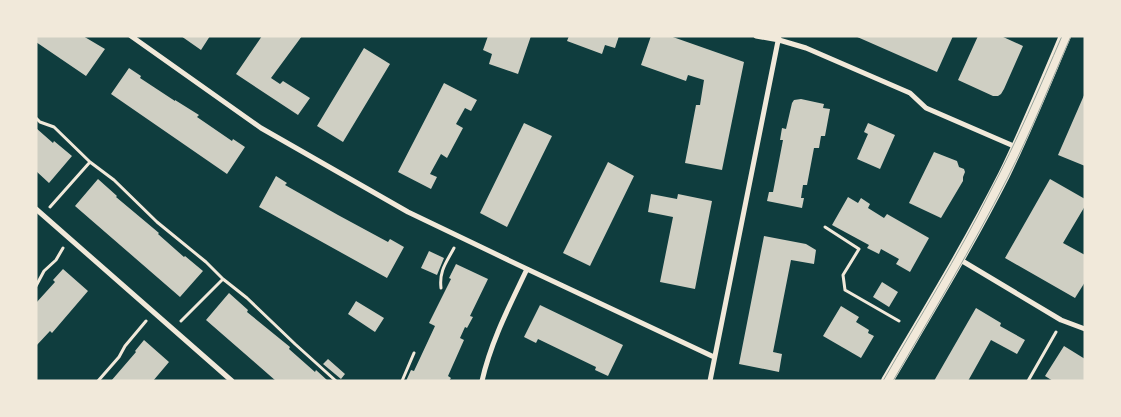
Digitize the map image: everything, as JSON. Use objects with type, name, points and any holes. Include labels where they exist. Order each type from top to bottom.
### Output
[{"type":"main road","points":[[887,381],[959,259],[994,195],[1065,36]]},
{"type":"street","points":[[132,36],[261,128],[408,212],[714,357]]},
{"type":"street","points":[[756,36],[779,38],[806,48],[910,93],[926,108],[1017,147]]},
{"type":"street","points":[[710,381],[779,38]]},
{"type":"street","points":[[36,209],[232,381]]},
{"type":"street","points":[[959,259],[1061,320],[1085,329]]},
{"type":"street","points":[[482,381],[485,366],[502,321],[527,270]]},
{"type":"path","points":[[36,118],[40,122],[54,127],[90,162],[114,180],[157,222],[247,298],[336,381]]},
{"type":"path","points":[[42,214],[90,162]]},
{"type":"path","points":[[825,228],[859,249],[843,275],[845,290],[899,320]]},
{"type":"path","points":[[441,288],[440,278],[443,267],[460,237]]},
{"type":"path","points":[[36,286],[44,271],[56,260],[70,239]]},
{"type":"path","points":[[173,329],[223,279]]},
{"type":"path","points":[[98,381],[120,357],[125,346],[154,312]]},
{"type":"path","points":[[1028,381],[1056,332]]},
{"type":"path","points":[[402,381],[414,353]]},
{"type":"building","points":[[36,36],[83,36],[105,49],[86,76],[36,42]]},
{"type":"building","points":[[181,36],[210,36],[201,50]]},
{"type":"building","points":[[262,36],[302,36],[271,78],[280,84],[283,81],[310,98],[298,115],[236,74]]},
{"type":"building","points":[[488,36],[531,36],[518,74],[489,64],[492,54],[483,50]]},
{"type":"building","points":[[569,36],[619,36],[615,48],[605,45],[602,54],[567,41]]},
{"type":"building","points":[[651,36],[670,36],[744,62],[722,170],[685,163],[696,105],[700,105],[704,80],[688,75],[686,81],[641,65]]},
{"type":"building","points":[[855,36],[953,36],[937,72]]},
{"type":"building","points":[[978,36],[1001,36],[1023,46],[1004,89],[998,96],[993,96],[958,80]]},
{"type":"building","points":[[364,48],[390,64],[343,142],[317,126]]},
{"type":"building","points":[[129,68],[141,76],[140,78],[199,115],[197,117],[232,141],[233,139],[245,147],[227,174],[111,94]]},
{"type":"building","points":[[444,83],[477,100],[471,111],[465,108],[456,124],[463,128],[447,158],[441,154],[430,174],[437,177],[431,189],[398,172]]},
{"type":"building","points":[[1085,93],[1085,166],[1058,155]]},
{"type":"building","points":[[801,99],[824,104],[823,108],[830,109],[825,136],[821,136],[819,148],[814,148],[807,185],[803,185],[801,198],[804,198],[802,208],[767,201],[769,192],[773,192],[783,140],[780,140],[782,128],[786,129],[792,103],[794,100]]},
{"type":"building","points":[[524,123],[552,136],[507,227],[480,213]]},
{"type":"building","points":[[868,123],[895,135],[880,169],[857,159],[868,134],[864,132]]},
{"type":"building","points":[[36,128],[72,156],[49,183],[36,171]]},
{"type":"building","points":[[934,152],[957,161],[959,167],[964,169],[965,172],[963,181],[941,218],[909,203]]},
{"type":"building","points":[[608,162],[634,176],[590,266],[563,253]]},
{"type":"building","points":[[276,176],[287,183],[285,185],[338,215],[388,242],[390,239],[404,247],[387,278],[259,207]]},
{"type":"building","points":[[98,179],[184,257],[203,271],[180,297],[75,206]]},
{"type":"building","points":[[1050,179],[1085,199],[1085,206],[1063,243],[1085,255],[1085,282],[1075,298],[1005,258]]},
{"type":"building","points":[[651,194],[677,199],[678,194],[712,201],[695,289],[660,282],[673,217],[648,212]]},
{"type":"building","points":[[848,197],[858,203],[861,198],[870,204],[868,208],[884,218],[887,214],[929,238],[910,272],[896,264],[899,259],[881,249],[879,254],[867,248],[869,245],[832,225]]},
{"type":"building","points":[[764,236],[806,244],[816,250],[814,264],[791,260],[773,352],[782,354],[779,372],[739,364]]},
{"type":"building","points":[[429,251],[444,258],[437,275],[421,268]]},
{"type":"building","points":[[456,264],[488,279],[470,316],[473,317],[467,328],[465,327],[460,338],[464,340],[448,376],[451,378],[449,381],[406,381],[411,370],[414,371],[435,326],[429,323],[451,279],[449,278]]},
{"type":"building","points":[[63,269],[88,291],[52,333],[50,331],[36,346],[36,303],[55,282],[53,280]]},
{"type":"building","points":[[882,282],[898,292],[889,307],[873,297]]},
{"type":"building","points":[[229,293],[248,310],[247,312],[290,347],[289,349],[315,372],[316,370],[328,381],[276,381],[206,320]]},
{"type":"building","points":[[356,301],[384,318],[375,332],[348,314]]},
{"type":"building","points":[[540,305],[623,345],[608,376],[595,370],[596,367],[538,339],[536,343],[524,337]]},
{"type":"building","points":[[841,306],[859,317],[856,322],[869,330],[868,333],[874,336],[861,358],[823,336]]},
{"type":"building","points":[[976,308],[1001,323],[1000,326],[1025,340],[1017,354],[991,340],[968,381],[934,381]]},
{"type":"building","points":[[144,340],[169,362],[153,381],[111,381],[136,352]]},
{"type":"building","points":[[1064,346],[1085,359],[1085,381],[1053,381],[1045,376]]},
{"type":"building","points":[[328,359],[345,374],[341,379],[323,364]]},
{"type":"tram line","points":[[883,381],[978,216],[1019,134],[1062,36]]},
{"type":"tram line","points":[[893,381],[994,205],[1032,126],[1071,36]]}]
